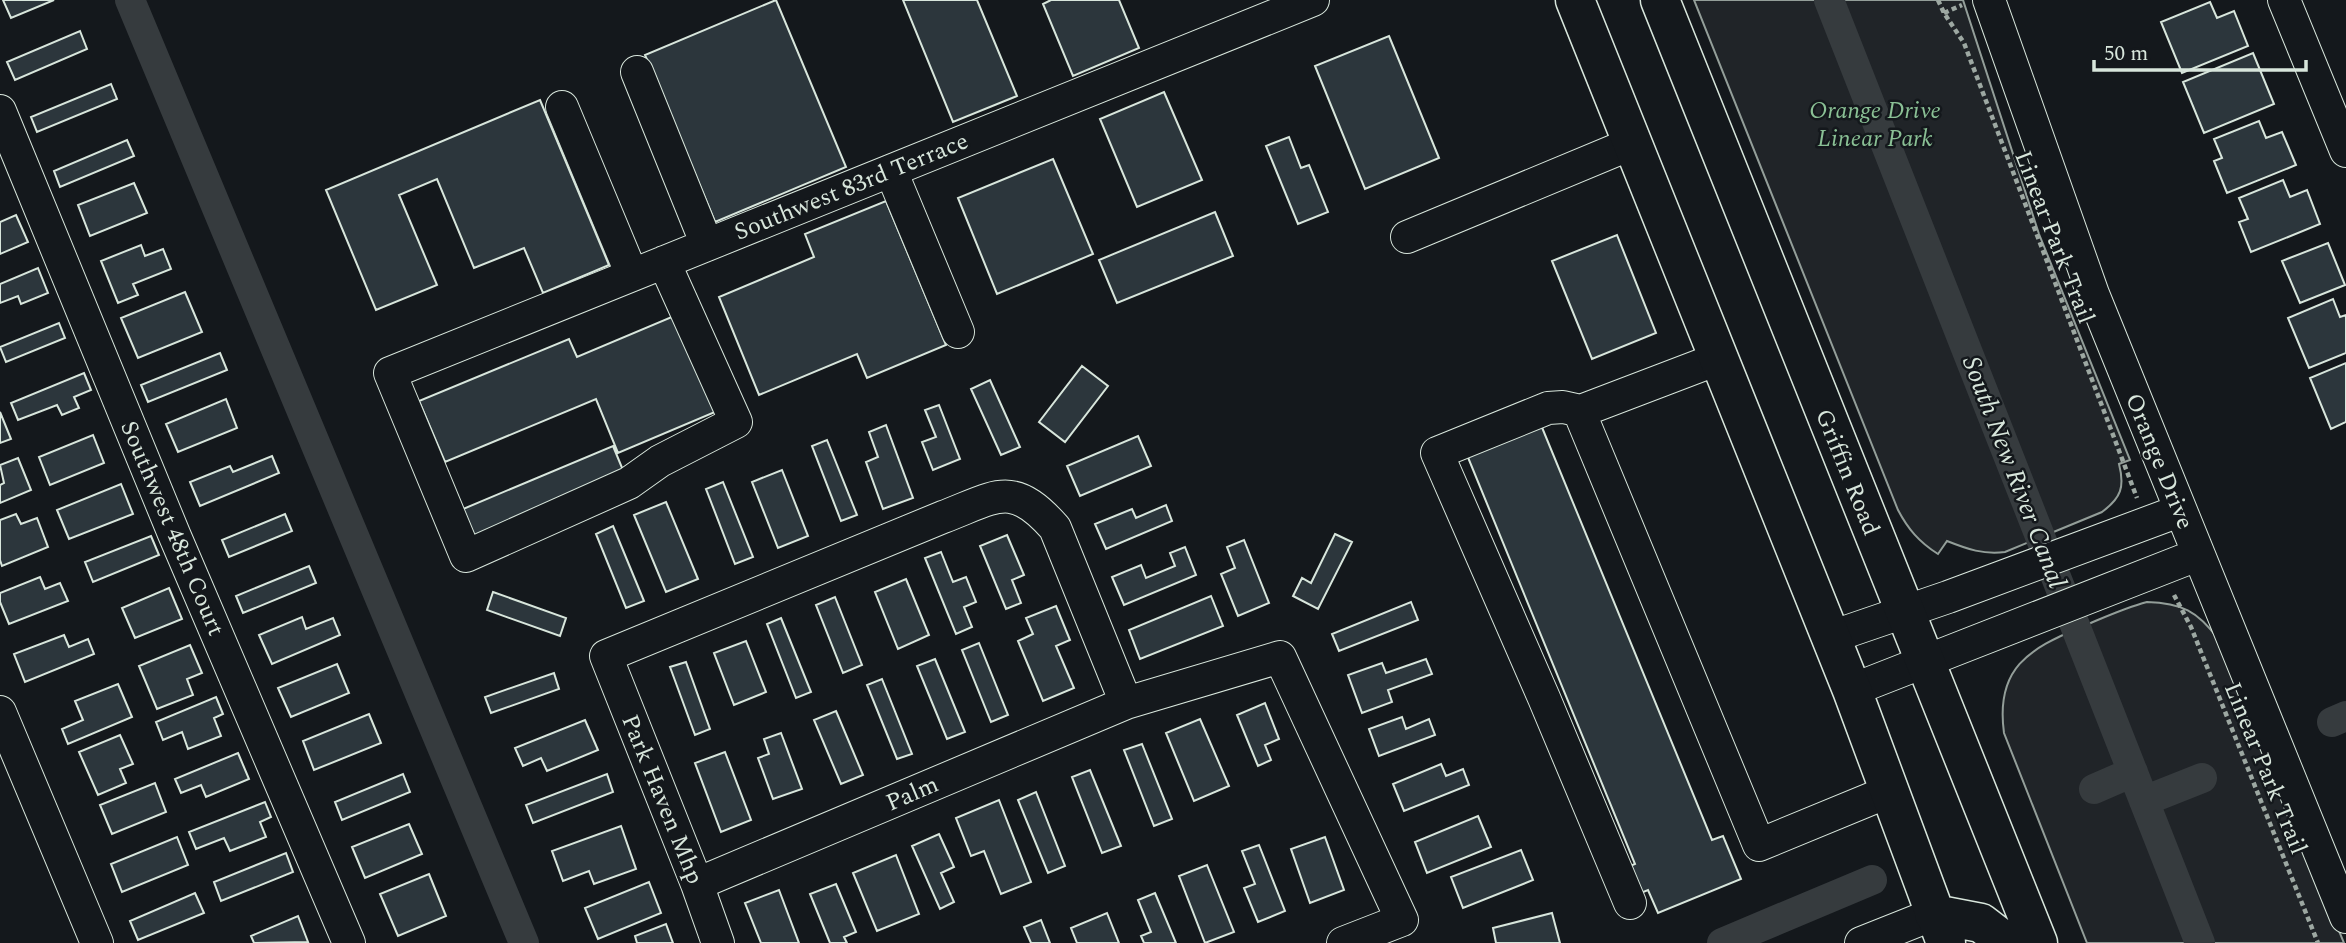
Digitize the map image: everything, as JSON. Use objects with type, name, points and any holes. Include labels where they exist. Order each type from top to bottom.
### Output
[{"type":"main road","points":[[1575,0],[1852,690],[1940,928],[1981,923],[2007,943]]},
{"type":"main road","name":"Griffin Road","points":[[1660,0],[2038,943]]},
{"type":"street","name":"Southwest 83rd Terrace","points":[[664,262],[736,422],[660,461],[629,483],[466,556],[390,373],[664,262],[891,171],[1313,0]]},
{"type":"street","points":[[2284,0],[2346,151]]},
{"type":"street","name":"Orange Drive","points":[[1977,2],[2179,511],[2346,917]]},
{"type":"street","points":[[637,72],[707,245]]},
{"type":"street","points":[[562,107],[632,275]]},
{"type":"street","name":"Southwest 48th Court","points":[[0,111],[174,534],[349,943]]},
{"type":"street","points":[[1407,237],[1633,143]]},
{"type":"street","points":[[891,171],[958,332]]},
{"type":"street","points":[[1630,903],[1437,453],[1548,408],[1563,407],[1578,411],[1720,358]]},
{"type":"street","points":[[1578,411],[1759,845],[1890,791]]},
{"type":"street","name":"Park Haven Mhp","points":[[719,943],[606,656],[994,497],[1015,496],[1037,508],[1055,528],[1126,703]]},
{"type":"street","points":[[1831,637],[1948,597],[2179,511]]},
{"type":"street","points":[[1852,690],[2197,555]]},
{"type":"street","name":"Palm","points":[[697,884],[1126,703],[1280,657],[1402,920],[1343,943]]},
{"type":"street","points":[[0,712],[97,943]]},
{"type":"street","points":[[1861,943],[1940,928]]},
{"type":"path","name":"Linear Park Trail","points":[[1938,0],[1964,43],[2134,489]]},
{"type":"path","points":[[1944,13],[1977,2]]},
{"type":"path","name":"Linear Park Trail","points":[[2179,608],[2191,627],[2318,943]]},
{"type":"green space","name":"Orange Drive Linear Park","points":[[1694,0],[1963,0],[2039,234],[2130,460],[2119,464],[2122,479],[2120,491],[2102,512],[2005,552],[1976,551],[1947,541],[1938,554],[1910,529],[1898,510]]},
{"type":"green space","points":[[2147,602],[2170,604],[2188,610],[2211,629],[2218,639],[2344,943],[2087,943],[2004,733],[2005,692],[2011,677],[2031,653],[2062,635]]},
{"type":"building","points":[[3,0],[54,0],[11,18]]},
{"type":"building","points":[[776,0],[846,167],[715,222],[645,55]]},
{"type":"building","points":[[903,0],[977,0],[1017,96],[953,122]]},
{"type":"building","points":[[1051,0],[1119,0],[1139,48],[1073,76],[1043,4]]},
{"type":"building","points":[[2210,2],[2217,18],[2234,11],[2248,46],[2182,73],[2161,22]]},
{"type":"building","points":[[80,31],[87,49],[15,80],[7,62]]},
{"type":"building","points":[[1389,36],[1439,158],[1365,189],[1315,66]]},
{"type":"building","points":[[2253,53],[2274,104],[2204,133],[2183,82]]},
{"type":"building","points":[[111,84],[117,99],[37,132],[31,117]]},
{"type":"building","points":[[1164,92],[1202,180],[1137,207],[1100,119]]},
{"type":"building","points":[[540,100],[609,265],[543,293],[524,248],[474,268],[437,179],[399,195],[437,285],[376,310],[326,190]]},
{"type":"building","points":[[2259,121],[2266,138],[2282,132],[2296,165],[2227,193],[2214,161],[2222,158],[2214,139]]},
{"type":"building","points":[[1289,137],[1301,168],[1309,165],[1328,212],[1298,224],[1266,146]]},
{"type":"building","points":[[127,140],[134,156],[60,187],[54,171]]},
{"type":"building","points":[[1053,159],[1093,254],[997,294],[958,198]]},
{"type":"building","points":[[2283,180],[2290,197],[2307,190],[2320,224],[2251,252],[2239,222],[2248,219],[2239,198]]},
{"type":"building","points":[[134,183],[147,213],[90,236],[78,205]]},
{"type":"building","points":[[886,201],[946,345],[867,378],[857,354],[759,395],[719,297],[814,257],[805,234]]},
{"type":"building","points":[[1215,212],[1233,256],[1117,303],[1099,260]]},
{"type":"building","points":[[16,215],[28,242],[0,254],[0,222]]},
{"type":"building","points":[[1617,235],[1656,333],[1592,359],[1552,261]]},
{"type":"building","points":[[2328,243],[2345,285],[2300,303],[2282,261]]},
{"type":"building","points":[[141,245],[145,256],[163,249],[171,269],[133,284],[138,295],[118,303],[101,261]]},
{"type":"building","points":[[38,268],[48,293],[21,304],[18,296],[0,303],[0,284]]},
{"type":"building","points":[[185,292],[202,332],[138,358],[121,318]]},
{"type":"building","points":[[2333,299],[2340,317],[2346,315],[2346,353],[2309,368],[2288,318]]},
{"type":"building","points":[[674,316],[715,412],[618,453],[596,399],[445,462],[419,401],[569,339],[577,357]]},
{"type":"building","points":[[59,323],[65,338],[6,362],[0,347]]},
{"type":"building","points":[[220,353],[227,370],[148,402],[141,385]]},
{"type":"building","points":[[2346,363],[2346,422],[2331,429],[2310,378]]},
{"type":"building","points":[[1082,366],[1108,386],[1065,442],[1039,422]]},
{"type":"building","points":[[84,373],[91,390],[74,397],[79,408],[62,415],[57,405],[18,420],[11,403]]},
{"type":"building","points":[[990,380],[1020,447],[1001,455],[971,389]]},
{"type":"building","points":[[226,399],[237,428],[178,452],[166,424]]},
{"type":"building","points":[[939,405],[960,459],[933,470],[922,442],[936,437],[925,410]]},
{"type":"building","points":[[0,412],[11,439],[0,443]]},
{"type":"building","points":[[886,425],[913,498],[883,509],[866,462],[878,457],[869,432]]},
{"type":"building","points":[[1541,425],[1712,840],[1723,836],[1741,879],[1658,913],[1648,890],[1636,895],[1625,868],[1635,864],[1467,455]]},
{"type":"building","points":[[93,435],[104,463],[50,485],[39,457]]},
{"type":"building","points":[[1138,436],[1151,466],[1080,496],[1067,466]]},
{"type":"building","points":[[827,440],[857,515],[841,521],[812,446]]},
{"type":"building","points":[[613,446],[625,475],[475,538],[463,509]]},
{"type":"building","points":[[272,456],[279,473],[200,506],[190,482],[230,466],[233,472]]},
{"type":"building","points":[[18,458],[31,490],[0,503],[0,485],[4,483],[0,465]]},
{"type":"building","points":[[782,470],[808,536],[778,548],[752,482]]},
{"type":"building","points":[[723,482],[753,557],[735,564],[706,489]]},
{"type":"building","points":[[121,484],[133,514],[69,539],[57,510]]},
{"type":"building","points":[[666,502],[698,579],[666,592],[634,515]]},
{"type":"building","points":[[1166,505],[1172,521],[1106,549],[1095,524],[1132,509],[1136,518]]},
{"type":"building","points":[[16,514],[21,524],[37,518],[48,547],[2,566],[0,520]]},
{"type":"building","points":[[285,514],[292,531],[229,557],[222,540]]},
{"type":"building","points":[[613,526],[644,601],[626,608],[596,534]]},
{"type":"building","points":[[1335,534],[1352,542],[1318,609],[1293,596],[1302,578],[1311,583]]},
{"type":"building","points":[[1007,535],[1024,575],[1012,580],[1021,603],[1006,609],[980,546]]},
{"type":"building","points":[[151,536],[159,555],[93,582],[85,562]]},
{"type":"building","points":[[1244,540],[1269,603],[1238,616],[1221,574],[1235,568],[1227,547]]},
{"type":"building","points":[[1185,547],[1196,575],[1124,605],[1112,577],[1141,565],[1146,578],[1175,566],[1170,553]]},
{"type":"building","points":[[941,552],[953,582],[966,577],[976,602],[964,607],[972,627],[956,634],[925,558]]},
{"type":"building","points":[[309,566],[316,583],[243,613],[236,596]]},
{"type":"building","points":[[40,577],[45,589],[60,583],[68,601],[9,624],[0,602],[0,593]]},
{"type":"building","points":[[906,579],[929,635],[898,649],[875,592]]},
{"type":"building","points":[[169,588],[182,619],[135,638],[122,608]]},
{"type":"building","points":[[493,592],[566,618],[560,636],[487,610]]},
{"type":"building","points":[[1211,596],[1223,626],[1140,659],[1129,630]]},
{"type":"building","points":[[835,597],[862,665],[843,673],[816,605]]},
{"type":"building","points":[[1411,602],[1418,620],[1339,651],[1332,634]]},
{"type":"building","points":[[1056,606],[1070,640],[1056,646],[1074,688],[1043,701],[1018,641],[1033,634],[1026,618]]},
{"type":"building","points":[[302,617],[306,629],[333,618],[340,635],[272,664],[259,635]]},
{"type":"building","points":[[781,618],[811,692],[796,698],[767,624]]},
{"type":"building","points":[[64,635],[69,647],[88,639],[94,654],[25,682],[14,654]]},
{"type":"building","points":[[746,641],[766,692],[734,705],[714,653]]},
{"type":"building","points":[[979,643],[1008,715],[991,722],[962,650]]},
{"type":"building","points":[[190,645],[202,673],[187,679],[193,695],[157,709],[139,666]]},
{"type":"building","points":[[935,659],[965,732],[947,739],[917,666]]},
{"type":"building","points":[[1426,659],[1432,674],[1388,690],[1392,702],[1362,713],[1348,675],[1382,663],[1386,673]]},
{"type":"building","points":[[686,662],[710,729],[695,735],[670,667]]},
{"type":"building","points":[[337,664],[349,693],[291,717],[278,688]]},
{"type":"building","points":[[554,673],[559,689],[491,713],[485,697]]},
{"type":"building","points":[[882,679],[912,754],[897,759],[867,685]]},
{"type":"building","points":[[118,684],[132,717],[68,744],[62,729],[83,720],[75,701]]},
{"type":"building","points":[[216,697],[223,714],[214,718],[221,736],[188,749],[182,732],[163,740],[156,722]]},
{"type":"building","points":[[1265,703],[1279,739],[1265,745],[1271,760],[1258,766],[1237,715]]},
{"type":"building","points":[[836,711],[863,775],[841,784],[814,720]]},
{"type":"building","points":[[369,714],[381,743],[314,770],[303,741]]},
{"type":"building","points":[[1402,717],[1406,729],[1429,719],[1435,735],[1379,756],[1369,729]]},
{"type":"building","points":[[1200,719],[1229,786],[1194,801],[1166,733]]},
{"type":"building","points":[[585,720],[598,750],[547,771],[541,758],[523,766],[515,748]]},
{"type":"building","points":[[781,733],[802,789],[773,799],[758,758],[769,754],[764,739]]},
{"type":"building","points":[[120,735],[133,764],[120,769],[126,783],[98,795],[79,752]]},
{"type":"building","points":[[1142,744],[1172,819],[1154,826],[1124,750]]},
{"type":"building","points":[[725,752],[751,820],[721,832],[695,763]]},
{"type":"building","points":[[238,753],[249,779],[206,797],[201,785],[181,793],[175,779]]},
{"type":"building","points":[[1441,764],[1446,776],[1463,769],[1469,785],[1404,811],[1393,784]]},
{"type":"building","points":[[1090,770],[1121,846],[1102,853],[1072,777]]},
{"type":"building","points":[[403,774],[410,792],[342,820],[335,802]]},
{"type":"building","points":[[607,774],[613,792],[533,823],[526,805]]},
{"type":"building","points":[[155,783],[166,812],[112,834],[100,805]]},
{"type":"building","points":[[1036,792],[1065,866],[1048,873],[1018,800]]},
{"type":"building","points":[[999,800],[1031,882],[1001,894],[984,851],[971,856],[956,818]]},
{"type":"building","points":[[265,802],[271,817],[260,822],[266,837],[230,851],[224,838],[196,849],[189,832]]},
{"type":"building","points":[[1478,816],[1491,847],[1427,873],[1415,842]]},
{"type":"building","points":[[409,824],[422,854],[365,878],[352,847]]},
{"type":"building","points":[[621,826],[636,869],[594,884],[589,871],[563,881],[552,851]]},
{"type":"building","points":[[939,834],[954,867],[941,873],[954,902],[940,909],[912,846]]},
{"type":"building","points":[[177,837],[188,865],[122,892],[111,864]]},
{"type":"building","points":[[1325,837],[1344,890],[1310,903],[1291,849]]},
{"type":"building","points":[[1259,845],[1285,911],[1258,922],[1244,888],[1255,884],[1242,851]]},
{"type":"building","points":[[1521,850],[1533,880],[1463,908],[1451,877]]},
{"type":"building","points":[[286,853],[293,872],[221,901],[214,882]]},
{"type":"building","points":[[896,855],[919,914],[877,931],[853,873]]},
{"type":"building","points":[[1207,865],[1234,932],[1205,943],[1179,876]]},
{"type":"building","points":[[429,874],[446,916],[398,936],[380,894]]},
{"type":"building","points":[[649,882],[661,913],[598,939],[585,908]]},
{"type":"building","points":[[836,884],[856,932],[844,937],[847,943],[830,943],[810,894]]},
{"type":"building","points":[[779,890],[799,943],[761,943],[745,903]]},
{"type":"building","points":[[195,893],[204,913],[138,940],[130,921]]},
{"type":"building","points":[[1155,893],[1176,943],[1144,943],[1141,936],[1151,932],[1138,900]]},
{"type":"building","points":[[1107,913],[1119,943],[1077,943],[1071,928]]},
{"type":"building","points":[[1552,913],[1560,943],[1496,943],[1493,928]]},
{"type":"building","points":[[298,916],[308,942],[254,943],[251,936]]},
{"type":"building","points":[[1041,920],[1050,943],[1031,943],[1024,927]]},
{"type":"building","points":[[666,924],[673,943],[637,943],[635,936]]},
{"type":"waterway","points":[[130,0],[524,943]]},
{"type":"waterway","name":"South New River Canal","points":[[1829,0],[2200,943]]},
{"type":"waterway","points":[[2332,722],[2346,716]]},
{"type":"waterway","points":[[2094,789],[2133,772]]},
{"type":"waterway","points":[[2144,801],[2202,778]]},
{"type":"waterway","points":[[1722,943],[1872,880]]}]
